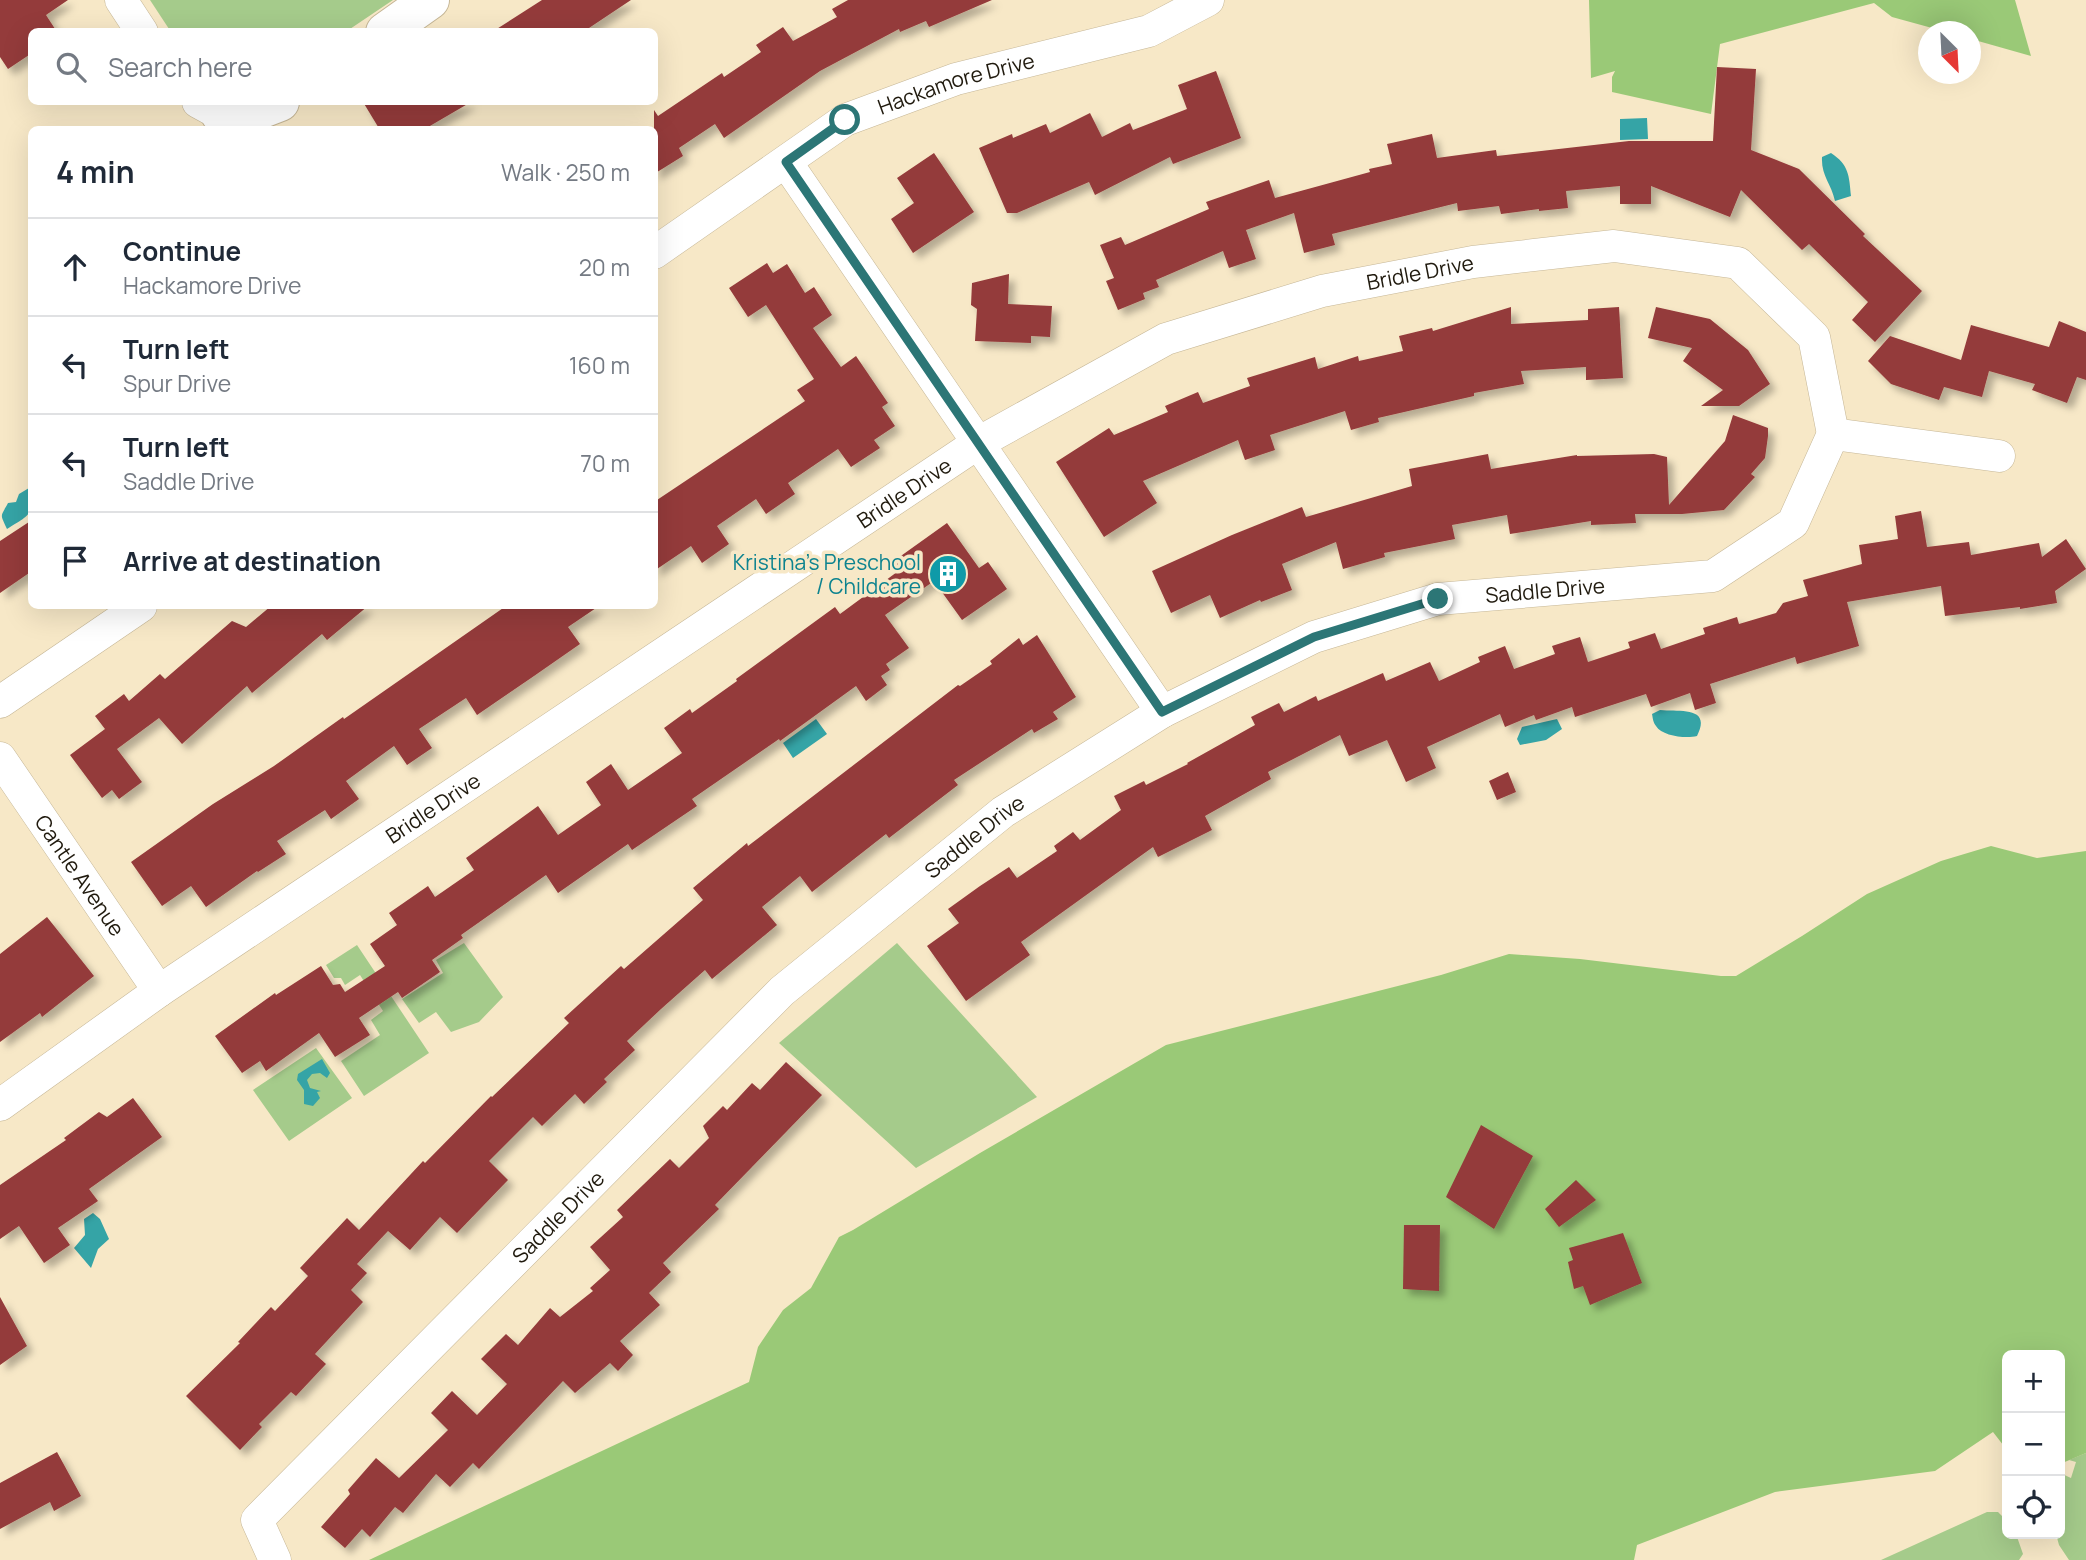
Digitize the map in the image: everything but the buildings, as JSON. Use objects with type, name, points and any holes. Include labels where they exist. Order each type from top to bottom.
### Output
[{"type":"street","points":[[121,0],[139,28]]},
{"type":"street","points":[[391,28],[430,0]]},
{"type":"street","name":"Hackamore Drive","points":[[658,250],[845,120],[956,79],[1149,31],[1208,0]]},
{"type":"street","points":[[209,108],[249,114],[272,105]]},
{"type":"street","points":[[786,162],[1162,712]]},
{"type":"street","name":"Bridle Drive","points":[[0,1105],[159,991],[978,443],[1166,339],[1322,291],[1473,262],[1614,246],[1738,263],[1814,337],[1833,434]]},
{"type":"street","points":[[1833,434],[1999,456]]},
{"type":"street","name":"Saddle Drive","points":[[275,1560],[257,1520],[782,991],[1003,812],[1162,712],[1314,637],[1438,599],[1713,576],[1793,523],[1833,434]]},
{"type":"street","points":[[0,702],[137,609]]},
{"type":"street","name":"Cantle Avenue","points":[[0,758],[159,991]]},
{"type":"green space","points":[[150,0],[393,0],[351,28],[168,28]]},
{"type":"green space","points":[[1589,0],[2015,0],[2031,56],[1981,42],[1981,21],[1918,21],[1918,24],[1892,17],[1874,3],[1720,44],[1711,114],[1612,92],[1612,77],[1615,71],[1591,78]]},
{"type":"green space","points":[[1991,846],[2037,858],[2086,851],[2086,1453],[2065,1462],[2065,1350],[2002,1350],[2002,1444],[1993,1432],[1935,1471],[1775,1492],[1637,1545],[1634,1560],[369,1560],[749,1382],[758,1347],[783,1310],[811,1288],[839,1237],[1166,1045],[1441,975],[1509,954],[1736,976],[1867,894],[1941,861]]},
{"type":"green space","points":[[464,943],[503,997],[479,1022],[451,1032],[436,1012],[419,1023],[402,999],[443,973],[436,960]]},
{"type":"green space","points":[[897,943],[1037,1097],[916,1168],[779,1043]]},
{"type":"green space","points":[[357,945],[429,1053],[364,1096],[341,1061],[380,1035],[371,1020],[383,1011],[360,975],[345,985],[341,978],[334,978],[326,965]]},
{"type":"green space","points":[[316,1048],[352,1098],[289,1141],[253,1090]]},
{"type":"green space","points":[[2086,1453],[2086,1560],[2069,1560],[2057,1539],[2065,1539],[2065,1475],[2071,1478],[2076,1462],[2069,1460]]},
{"type":"green space","points":[[1987,1512],[1998,1512],[2002,1516],[2002,1539],[2018,1539],[2023,1554],[2019,1560],[1881,1560]]},
{"type":"water","points":[[1647,118],[1648,139],[1620,140],[1620,119]]},
{"type":"water","points":[[1831,153],[1847,171],[1850,182],[1851,196],[1835,201],[1822,164],[1822,157]]},
{"type":"water","points":[[28,489],[28,514],[7,529],[2,518],[3,511],[8,503],[16,502],[19,494]]},
{"type":"water","points":[[1660,710],[1692,712],[1697,715],[1701,726],[1697,736],[1675,736],[1663,732],[1654,723],[1652,714]]},
{"type":"water","points":[[816,719],[827,734],[793,758],[783,743]]},
{"type":"water","points":[[1557,719],[1562,729],[1546,740],[1520,745],[1517,739],[1522,727]]},
{"type":"water","points":[[322,1059],[330,1073],[327,1078],[320,1073],[312,1074],[307,1080],[310,1088],[321,1091],[317,1092],[320,1098],[313,1106],[304,1104],[304,1090],[297,1080],[298,1074]]},
{"type":"water","points":[[93,1213],[100,1219],[109,1239],[98,1249],[91,1268],[74,1248],[85,1235],[84,1219]]},
{"type":"place","name":"Kristina's Preschool / Childcare","points":[[948,574]]},
{"type":"route","points":[[845,120],[786,162],[1162,712],[1314,637],[1438,599]]}]
